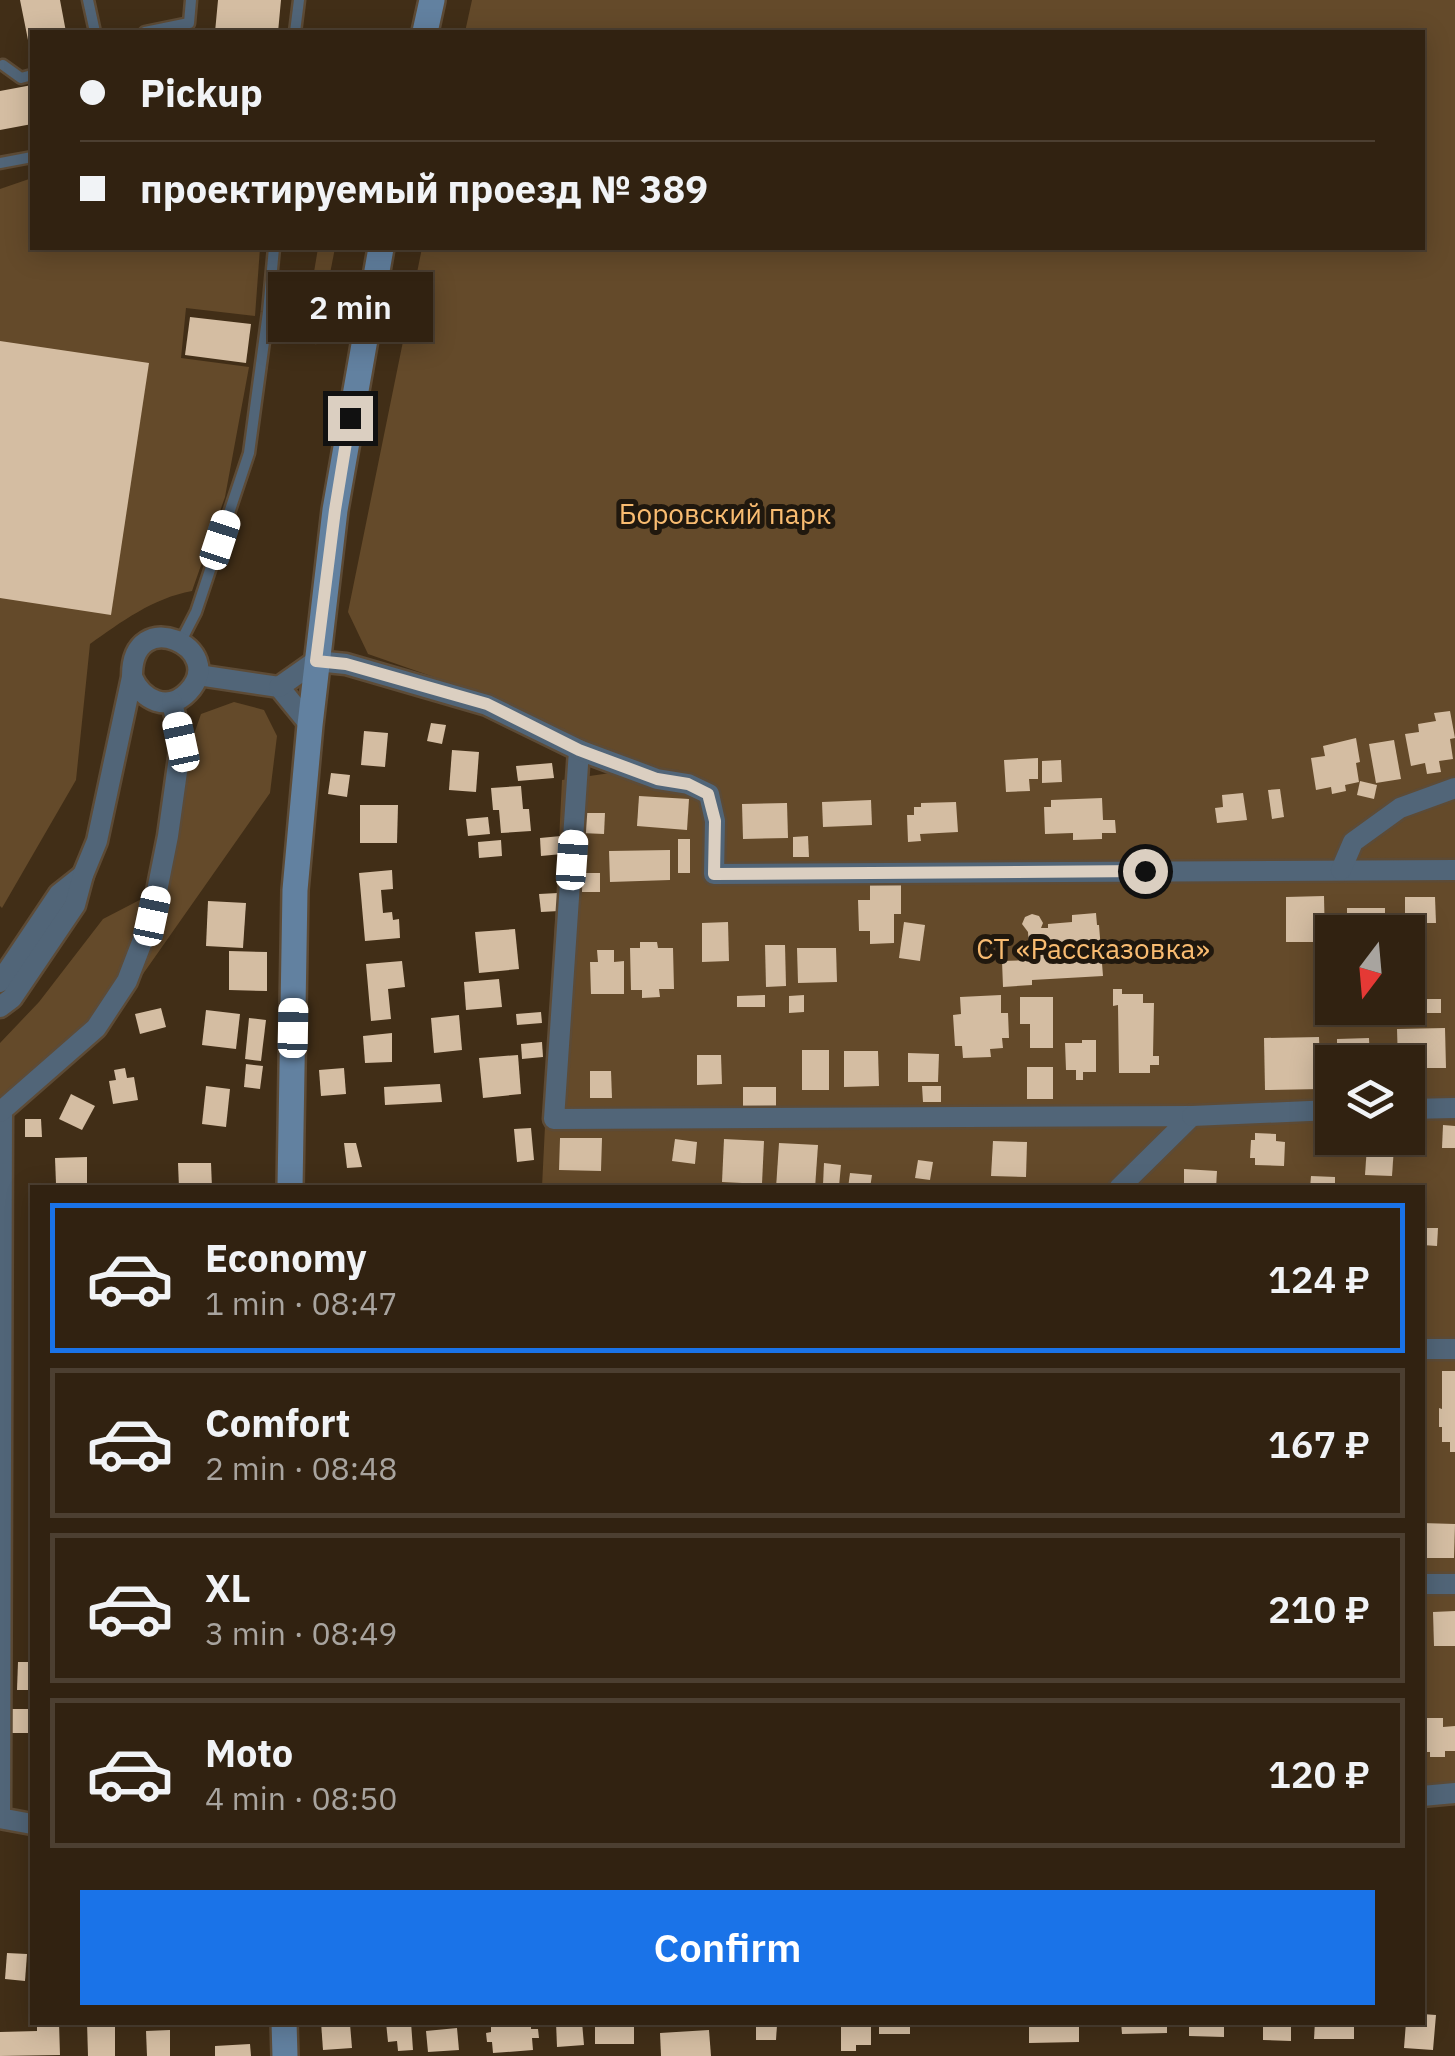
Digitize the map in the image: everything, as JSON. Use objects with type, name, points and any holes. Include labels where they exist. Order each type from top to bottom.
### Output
[{"type":"main road","points":[[425,30],[432,0]]},
{"type":"main road","points":[[290,1185],[295,890],[316,661],[335,510],[381,250]]},
{"type":"main road","points":[[284,2025],[286,2056]]},
{"type":"street","points":[[0,1007],[12,998],[75,905],[102,822],[136,652],[156,637],[169,637],[182,641],[197,662],[198,675],[193,687],[172,702],[159,703],[147,698],[132,677]]},
{"type":"street","points":[[279,687],[316,661],[346,664],[487,704],[579,750],[657,779],[688,784],[708,794],[715,821],[714,874],[1455,870]]},
{"type":"street","points":[[198,675],[279,687],[310,725]]},
{"type":"street","points":[[30,1824],[0,1818],[1,1111],[96,1028],[128,981],[152,916],[168,836],[181,742],[172,702]]},
{"type":"street","points":[[579,750],[554,1119],[1192,1116],[1315,1111]]},
{"type":"street","points":[[1340,870],[1353,842],[1400,808],[1455,788]]},
{"type":"street","points":[[0,982],[59,894],[83,875]]},
{"type":"street","points":[[1425,1108],[1455,1108]]},
{"type":"street","points":[[1121,1185],[1192,1116]]},
{"type":"street","points":[[1425,1349],[1455,1349]]},
{"type":"street","points":[[1425,1584],[1455,1584]]},
{"type":"street","points":[[1425,1796],[1455,1793]]},
{"type":"lane","points":[[88,0],[95,30]]},
{"type":"lane","points":[[155,30],[189,23],[191,0]]},
{"type":"lane","points":[[296,30],[299,0]]},
{"type":"lane","points":[[0,50],[2,65],[21,78],[30,76]]},
{"type":"lane","points":[[0,163],[30,157]]},
{"type":"lane","points":[[182,641],[196,612],[249,453],[274,250]]},
{"type":"green space","points":[[472,0],[1455,0],[1455,1801],[1425,1805],[1425,1185],[542,1185],[562,780],[645,768],[611,758],[491,697],[368,654],[348,612],[422,250],[1425,250],[1425,30],[465,30]]},
{"type":"green space","points":[[30,179],[30,250],[260,250],[255,316],[186,308],[181,358],[249,367],[225,497],[192,591],[151,605],[90,644],[76,780],[2,908],[0,906],[0,189]]},
{"type":"green space","points":[[318,250],[335,250],[316,345],[306,320]]},
{"type":"green space","points":[[234,702],[264,710],[277,736],[270,793],[143,974],[0,1104],[0,1043],[39,1002],[103,919],[157,891],[201,714]]},
{"type":"building","points":[[20,0],[60,0],[66,30],[30,30],[30,50]]},
{"type":"building","points":[[218,0],[281,0],[278,30],[215,30]]},
{"type":"building","points":[[30,85],[30,124],[0,130],[0,91]]},
{"type":"building","points":[[190,317],[251,324],[246,363],[185,355]]},
{"type":"building","points":[[0,341],[149,363],[111,615],[0,598]]},
{"type":"building","points":[[1450,711],[1455,738],[1450,739],[1453,759],[1439,761],[1441,772],[1427,774],[1425,763],[1411,766],[1405,734],[1419,732],[1418,724],[1436,721],[1434,713]]},
{"type":"building","points":[[431,723],[446,725],[442,744],[427,741]]},
{"type":"building","points":[[364,731],[388,733],[385,767],[361,765]]},
{"type":"building","points":[[1356,738],[1359,782],[1332,794],[1331,787],[1316,790],[1311,758],[1325,756],[1323,746]]},
{"type":"building","points":[[1394,740],[1401,779],[1376,783],[1369,744]]},
{"type":"building","points":[[452,750],[479,752],[476,792],[449,790]]},
{"type":"building","points":[[1038,758],[1038,779],[1029,779],[1030,791],[1006,792],[1004,760]]},
{"type":"building","points":[[1061,760],[1062,782],[1042,783],[1042,761]]},
{"type":"building","points":[[552,763],[554,778],[518,781],[516,766]]},
{"type":"building","points":[[331,773],[350,775],[347,797],[328,794]]},
{"type":"building","points":[[1360,781],[1377,785],[1374,799],[1357,795]]},
{"type":"building","points":[[521,786],[523,809],[529,809],[531,831],[501,833],[499,810],[493,810],[491,788]]},
{"type":"building","points":[[1280,789],[1284,817],[1272,819],[1268,790]]},
{"type":"building","points":[[1243,793],[1247,820],[1217,823],[1215,808],[1223,807],[1222,795]]},
{"type":"building","points":[[639,796],[689,799],[687,830],[637,826]]},
{"type":"building","points":[[1102,798],[1103,820],[1115,820],[1116,833],[1102,833],[1102,839],[1073,840],[1073,833],[1045,834],[1044,807],[1051,807],[1051,800]]},
{"type":"building","points":[[871,800],[872,825],[823,827],[822,802]]},
{"type":"building","points":[[956,802],[958,832],[920,834],[921,841],[908,842],[907,815],[914,815],[914,807],[921,807],[921,803]]},
{"type":"building","points":[[787,803],[788,838],[743,839],[742,804]]},
{"type":"building","points":[[360,805],[398,805],[397,843],[360,843]]},
{"type":"building","points":[[582,813],[605,813],[604,834],[581,833]]},
{"type":"building","points":[[488,817],[490,834],[468,836],[466,819]]},
{"type":"building","points":[[561,836],[562,854],[541,856],[540,838]]},
{"type":"building","points":[[808,836],[809,857],[793,857],[793,837]]},
{"type":"building","points":[[678,839],[690,839],[690,873],[678,873]]},
{"type":"building","points":[[501,840],[502,856],[479,858],[478,842]]},
{"type":"building","points":[[670,850],[670,880],[610,882],[609,851]]},
{"type":"building","points":[[392,870],[393,889],[381,890],[383,913],[392,912],[393,920],[399,919],[400,938],[365,941],[359,873]]},
{"type":"building","points":[[581,873],[600,873],[600,892],[582,892]]},
{"type":"building","points":[[901,883],[901,914],[894,914],[894,943],[870,944],[870,931],[859,931],[858,900],[870,900],[870,884]]},
{"type":"building","points":[[558,893],[559,911],[541,912],[539,894]]},
{"type":"building","points":[[1324,896],[1324,915],[1315,915],[1315,942],[1286,942],[1286,897]]},
{"type":"building","points":[[1405,897],[1435,897],[1436,923],[1425,923],[1425,915],[1405,915]]},
{"type":"building","points":[[208,901],[246,903],[243,948],[206,946]]},
{"type":"building","points":[[1347,908],[1385,908],[1385,915],[1347,915]]},
{"type":"building","points":[[1096,913],[1103,976],[1032,980],[1032,985],[1003,987],[1002,961],[1030,960],[1028,932],[1022,924],[1025,917],[1039,916],[1041,928],[1048,928],[1048,924],[1072,922],[1072,915]]},
{"type":"building","points":[[728,922],[729,961],[702,962],[702,923]]},
{"type":"building","points":[[904,922],[925,925],[920,961],[899,958]]},
{"type":"building","points":[[515,929],[519,969],[479,973],[475,932]]},
{"type":"building","points":[[640,942],[657,942],[658,948],[673,948],[674,989],[659,989],[660,997],[642,998],[642,990],[631,990],[630,948],[640,948]]},
{"type":"building","points":[[765,945],[785,945],[786,986],[766,987]]},
{"type":"building","points":[[797,948],[836,948],[837,982],[798,983]]},
{"type":"building","points":[[597,950],[614,950],[614,962],[624,961],[624,994],[591,994],[590,962],[598,962]]},
{"type":"building","points":[[229,951],[267,952],[267,991],[229,990]]},
{"type":"building","points":[[402,961],[405,987],[388,989],[391,1019],[371,1021],[366,964]]},
{"type":"building","points":[[499,979],[502,1007],[466,1010],[464,982]]},
{"type":"building","points":[[1113,989],[1122,989],[1122,994],[1143,994],[1143,1003],[1154,1003],[1153,1056],[1159,1056],[1159,1065],[1150,1065],[1150,1073],[1119,1073],[1118,1005],[1113,1006]]},
{"type":"building","points":[[765,995],[765,1007],[737,1007],[737,996]]},
{"type":"building","points":[[804,995],[804,1012],[789,1013],[789,996]]},
{"type":"building","points":[[1001,995],[1001,1013],[1008,1013],[1009,1038],[1002,1038],[1003,1048],[990,1049],[991,1057],[963,1058],[962,1046],[955,1046],[953,1015],[961,1014],[960,997]]},
{"type":"building","points":[[1020,997],[1053,997],[1053,1048],[1030,1048],[1030,1024],[1020,1024]]},
{"type":"building","points":[[1425,999],[1441,999],[1441,1013],[1425,1013]]},
{"type":"building","points":[[161,1008],[166,1027],[140,1034],[135,1014]]},
{"type":"building","points":[[206,1010],[240,1014],[236,1049],[202,1045]]},
{"type":"building","points":[[541,1012],[542,1023],[517,1025],[516,1014]]},
{"type":"building","points":[[459,1015],[462,1050],[434,1053],[431,1018]]},
{"type":"building","points":[[249,1018],[266,1020],[261,1061],[245,1059]]},
{"type":"building","points":[[1445,1028],[1446,1068],[1425,1068],[1425,1045],[1397,1045],[1397,1029]]},
{"type":"building","points":[[392,1033],[392,1062],[365,1063],[363,1036]]},
{"type":"building","points":[[1319,1037],[1319,1045],[1315,1045],[1315,1089],[1265,1090],[1264,1038]]},
{"type":"building","points":[[1369,1038],[1369,1045],[1337,1045],[1337,1039]]},
{"type":"building","points":[[1096,1040],[1096,1072],[1083,1072],[1083,1080],[1076,1080],[1076,1070],[1066,1070],[1065,1043]]},
{"type":"building","points":[[542,1042],[543,1057],[522,1059],[521,1044]]},
{"type":"building","points":[[802,1050],[829,1050],[829,1090],[802,1090]]},
{"type":"building","points":[[844,1051],[878,1051],[879,1086],[844,1087]]},
{"type":"building","points":[[908,1053],[939,1054],[938,1082],[908,1082]]},
{"type":"building","points":[[518,1055],[521,1094],[483,1098],[479,1058]]},
{"type":"building","points":[[697,1055],[721,1055],[722,1084],[697,1085]]},
{"type":"building","points":[[246,1064],[263,1066],[260,1089],[244,1087]]},
{"type":"building","points":[[1027,1067],[1053,1067],[1053,1099],[1027,1099]]},
{"type":"building","points":[[125,1068],[127,1078],[134,1077],[138,1100],[113,1104],[109,1081],[116,1080],[114,1070]]},
{"type":"building","points":[[344,1068],[346,1094],[321,1096],[319,1070]]},
{"type":"building","points":[[590,1071],[611,1071],[612,1098],[590,1098]]},
{"type":"building","points":[[440,1084],[442,1102],[385,1105],[384,1087]]},
{"type":"building","points":[[206,1086],[230,1089],[226,1127],[202,1124]]},
{"type":"building","points":[[922,1086],[941,1086],[941,1102],[923,1102]]},
{"type":"building","points":[[743,1087],[776,1087],[776,1107],[743,1107]]},
{"type":"building","points":[[71,1094],[95,1106],[82,1130],[59,1119]]},
{"type":"building","points":[[25,1119],[41,1119],[42,1137],[25,1137]]},
{"type":"building","points":[[1443,1125],[1455,1126],[1455,1148],[1442,1148]]},
{"type":"building","points":[[531,1128],[534,1160],[517,1162],[514,1129]]},
{"type":"building","points":[[1255,1133],[1276,1134],[1276,1141],[1285,1142],[1284,1166],[1255,1165],[1255,1158],[1250,1158]]},
{"type":"building","points":[[560,1138],[602,1138],[601,1171],[559,1170]]},
{"type":"building","points":[[675,1139],[697,1142],[695,1164],[672,1161]]},
{"type":"building","points":[[724,1139],[764,1141],[762,1184],[722,1182]]},
{"type":"building","points":[[993,1141],[1027,1142],[1026,1177],[991,1176]]},
{"type":"building","points":[[344,1143],[356,1143],[362,1167],[347,1168]]},
{"type":"building","points":[[779,1143],[818,1145],[815,1185],[776,1185]]},
{"type":"building","points":[[1366,1155],[1393,1155],[1392,1176],[1365,1175]]},
{"type":"building","points":[[87,1157],[87,1183],[56,1184],[55,1158]]},
{"type":"building","points":[[918,1160],[933,1162],[930,1180],[915,1178]]},
{"type":"building","points":[[178,1163],[211,1163],[212,1185],[179,1185]]},
{"type":"building","points":[[824,1163],[841,1165],[839,1185],[823,1185]]},
{"type":"building","points":[[1184,1169],[1217,1171],[1216,1185],[1184,1185]]},
{"type":"building","points":[[850,1173],[872,1175],[870,1185],[848,1185]]},
{"type":"building","points":[[1311,1176],[1335,1177],[1335,1185],[1310,1185]]},
{"type":"building","points":[[1425,1228],[1438,1228],[1437,1246],[1425,1245]]},
{"type":"building","points":[[1442,1371],[1455,1371],[1455,1452],[1450,1452],[1450,1442],[1442,1442],[1439,1427]]},
{"type":"building","points":[[1425,1523],[1455,1524],[1454,1558],[1425,1558]]},
{"type":"building","points":[[1455,1611],[1455,1646],[1434,1646],[1433,1612]]},
{"type":"building","points":[[18,1662],[30,1662],[30,1690],[17,1690]]},
{"type":"building","points":[[11,1709],[30,1709],[30,1733],[10,1733]]},
{"type":"building","points":[[1427,1718],[1443,1718],[1443,1727],[1455,1726],[1455,1751],[1445,1751],[1445,1757],[1430,1757],[1430,1752],[1425,1752]]},
{"type":"building","points":[[7,1953],[27,1954],[25,1981],[5,1979]]},
{"type":"building","points":[[1425,2014],[1436,2015],[1433,2050],[1404,2048],[1406,2025],[1425,2025]]},
{"type":"building","points":[[37,2025],[59,2025],[60,2055],[0,2056],[0,2032],[37,2031]]},
{"type":"building","points":[[87,2025],[115,2025],[115,2056],[88,2056]]},
{"type":"building","points":[[321,2025],[350,2025],[352,2048],[323,2050]]},
{"type":"building","points":[[386,2025],[411,2025],[413,2050],[398,2051],[397,2041],[388,2042]]},
{"type":"building","points":[[491,2025],[531,2025],[531,2029],[538,2029],[539,2038],[532,2038],[533,2050],[493,2053],[486,2033],[491,2032]]},
{"type":"building","points":[[556,2025],[582,2025],[584,2045],[557,2047]]},
{"type":"building","points":[[595,2025],[634,2025],[634,2044],[595,2044]]},
{"type":"building","points":[[756,2025],[777,2025],[776,2040],[756,2040]]},
{"type":"building","points":[[841,2025],[871,2025],[871,2045],[841,2051]]},
{"type":"building","points":[[879,2025],[910,2025],[910,2034],[879,2034]]},
{"type":"building","points":[[1029,2025],[1079,2025],[1079,2042],[1029,2043]]},
{"type":"building","points":[[1121,2025],[1167,2025],[1167,2033],[1122,2034]]},
{"type":"building","points":[[1189,2025],[1224,2025],[1224,2037],[1189,2036]]},
{"type":"building","points":[[1263,2025],[1291,2025],[1291,2041],[1263,2040]]},
{"type":"building","points":[[1315,2025],[1354,2025],[1354,2039],[1314,2039]]},
{"type":"building","points":[[457,2028],[459,2050],[428,2052],[426,2031]]},
{"type":"building","points":[[170,2030],[170,2056],[147,2056],[146,2031]]},
{"type":"building","points":[[709,2030],[711,2056],[661,2056],[660,2033]]},
{"type":"building","points":[[250,2044],[251,2056],[215,2056],[215,2046]]},
{"type":"route","points":[[350,418],[316,661],[346,664],[487,704],[579,750],[657,779],[688,784],[708,794],[715,821],[714,874],[1145,871]]},
{"type":"park label","name":"Боровский парк","points":[[725,513]]},
{"type":"park label","name":"СТ «Рассказовка»","points":[[1093,948]]}]
